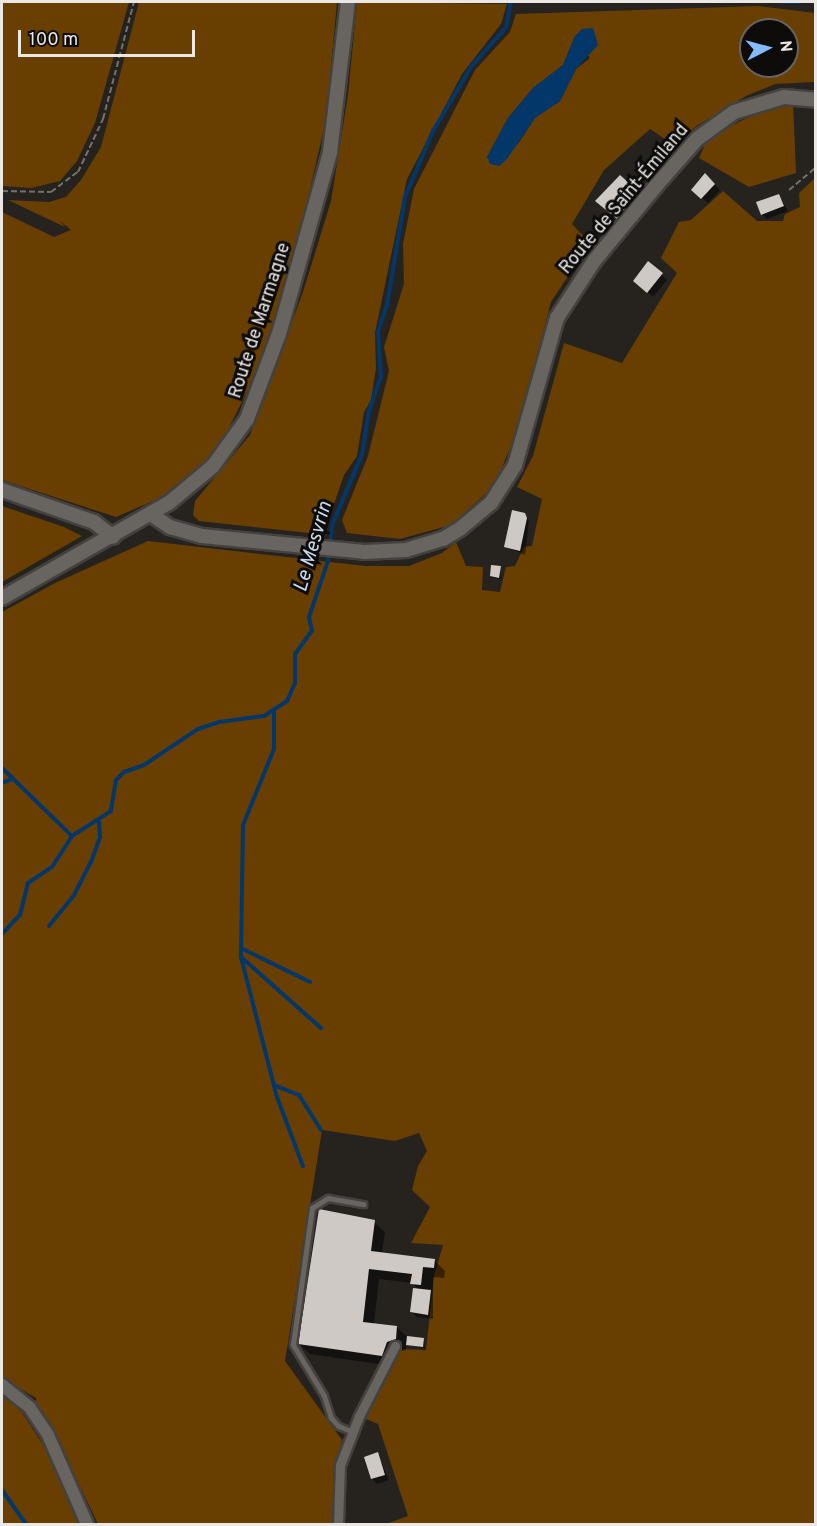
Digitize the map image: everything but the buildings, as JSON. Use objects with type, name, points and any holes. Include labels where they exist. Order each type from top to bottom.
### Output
[{"type":"main road","name":"Route de Marmagne","points":[[2,598],[152,515],[213,466],[247,419],[261,384],[310,231],[330,152],[348,2]]},
{"type":"main road","name":"Route de Saint-Émiland","points":[[152,515],[170,527],[202,536],[364,552],[423,545],[461,528],[491,503],[515,465],[557,318],[594,261],[655,187],[716,123],[759,102],[784,98],[816,100]]},
{"type":"main road","points":[[2,490],[94,522],[113,537]]},
{"type":"street","points":[[338,1524],[340,1465],[352,1432],[395,1346]]},
{"type":"street","points":[[2,1385],[30,1408],[48,1435],[87,1524]]},
{"type":"lane","points":[[352,1432],[338,1426],[331,1418],[324,1396],[293,1345],[312,1208],[328,1198],[363,1204]]},
{"type":"path","points":[[2,191],[51,192],[78,172],[103,119],[134,2]]},
{"type":"path","points":[[789,190],[816,167]]},
{"type":"shaded area","points":[[2,2],[129,2],[95,123],[77,161],[60,181],[31,188],[2,186]]},
{"type":"shaded area","points":[[139,2],[337,2],[326,120],[301,228],[261,363],[226,434],[205,465],[167,495],[116,517],[2,480],[2,212],[54,237],[71,230],[59,220],[65,227],[8,200],[49,202],[66,197],[81,180],[101,147]]},
{"type":"shaded area","points":[[357,2],[507,4],[501,24],[462,74],[407,179],[375,333],[376,368],[371,400],[364,412],[357,456],[344,475],[326,527],[318,534],[199,521],[193,515],[195,501],[250,435],[303,292],[331,201],[348,95]]},
{"type":"shaded area","points":[[759,6],[815,13],[815,82],[775,84],[746,96],[698,125],[674,145],[650,129],[604,170],[572,224],[590,243],[551,302],[517,432],[494,486],[451,525],[400,539],[347,533],[342,520],[368,456],[389,371],[384,347],[404,284],[403,244],[414,189],[475,70],[510,32],[516,14]],"holes":[[[575,36],[590,58],[576,69],[560,101],[535,118],[518,144],[487,157],[508,118],[533,88],[563,65]]]},
{"type":"shaded area","points":[[793,103],[796,173],[749,187],[699,158],[706,142],[723,129],[774,106]]},
{"type":"shaded area","points":[[815,178],[815,1524],[386,1524],[408,1516],[378,1424],[364,1418],[401,1349],[426,1350],[434,1276],[443,1245],[411,1243],[430,1207],[412,1190],[418,1166],[427,1151],[419,1133],[395,1141],[322,1130],[285,1361],[342,1440],[333,1476],[335,1524],[98,1524],[51,1426],[36,1405],[36,1398],[2,1378],[2,612],[55,583],[148,541],[365,566],[409,566],[442,553],[456,542],[466,566],[483,567],[482,590],[500,592],[506,567],[515,566],[524,547],[532,546],[542,499],[517,487],[533,456],[564,343],[622,363],[677,273],[661,258],[679,222],[691,220],[723,191],[757,221],[783,221],[785,214],[800,207],[799,193]]},
{"type":"shaded area","points":[[2,506],[64,527],[82,536],[2,582]]},
{"type":"shaded area","points":[[2,1396],[19,1408],[48,1452],[80,1524],[2,1524]]},
{"type":"water","points":[[593,28],[598,45],[576,69],[560,101],[535,118],[507,159],[499,166],[490,164],[487,157],[508,118],[533,88],[563,65],[575,36],[582,29]]},
{"type":"waterway","name":"Le Mesvrin","points":[[2,934],[20,915],[28,883],[52,867],[72,836],[111,811],[116,780],[124,772],[144,765],[198,729],[219,722],[264,716],[287,701],[295,683],[295,654],[312,631],[309,617],[328,561],[333,523],[362,454],[369,411],[381,377],[378,332],[387,305],[405,197],[433,131],[471,67],[506,27],[511,2]]},
{"type":"waterway","points":[[782,2],[799,2]]},
{"type":"waterway","points":[[274,711],[274,749],[243,825],[241,957],[277,1097],[303,1166]]},
{"type":"waterway","points":[[2,768],[72,836]]},
{"type":"waterway","points":[[2,783],[12,779]]},
{"type":"waterway","points":[[49,926],[74,895],[91,862],[100,837],[99,822]]},
{"type":"waterway","points":[[241,948],[310,982]]},
{"type":"waterway","points":[[241,957],[321,1028]]},
{"type":"waterway","points":[[274,1085],[299,1095],[321,1130]]},
{"type":"waterway","points":[[2,1490],[26,1524]]}]
